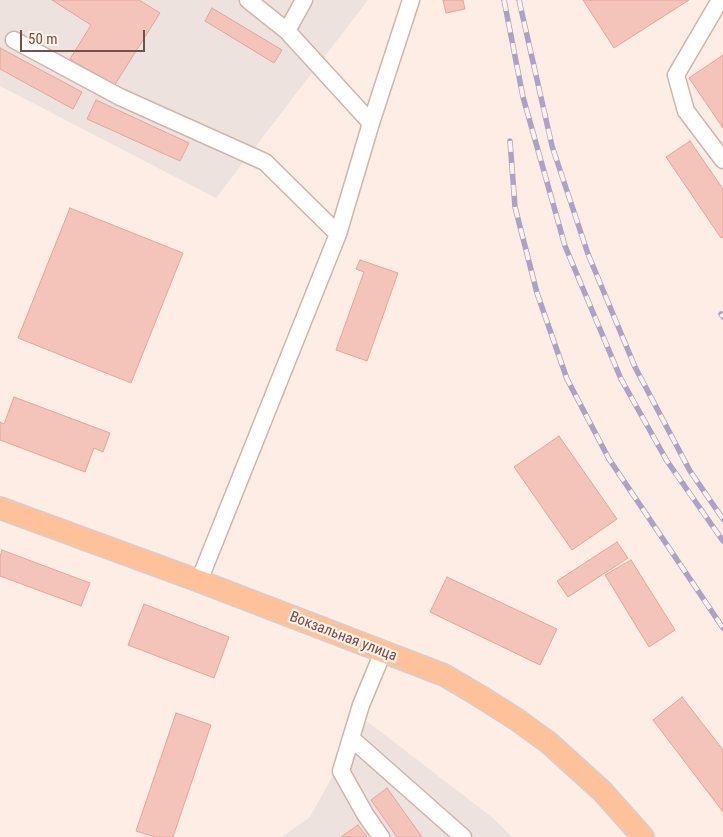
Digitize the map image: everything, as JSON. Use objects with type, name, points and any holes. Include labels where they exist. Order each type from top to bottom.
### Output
[{"type":"main road","name":"Вокзальная улица","points":[[0,508],[199,581],[444,675],[516,719],[549,743],[602,791],[644,837]]},
{"type":"lane","points":[[248,0],[287,31],[371,123]]},
{"type":"lane","points":[[287,31],[304,0]]},
{"type":"lane","points":[[199,581],[338,234],[371,123],[411,0]]},
{"type":"lane","points":[[720,0],[676,75],[686,111],[723,160]]},
{"type":"lane","points":[[14,40],[120,97],[265,162],[338,234]]},
{"type":"lane","points":[[381,837],[340,771],[361,706],[383,652]]},
{"type":"lane","points":[[351,738],[463,837]]},
{"type":"shaded area","points":[[0,0],[368,0],[216,198],[0,86]]},
{"type":"shaded area","points":[[364,719],[493,818],[512,837],[282,837],[310,817]]},
{"type":"building","points":[[52,0],[139,0],[160,13],[114,86],[70,59],[91,25]]},
{"type":"building","points":[[443,0],[463,0],[465,9],[446,13]]},
{"type":"building","points":[[583,0],[689,0],[614,48]]},
{"type":"building","points":[[212,8],[282,50],[274,63],[205,21]]},
{"type":"building","points":[[0,48],[82,92],[73,109],[0,69]]},
{"type":"building","points":[[723,55],[723,128],[689,78]]},
{"type":"building","points":[[96,100],[189,143],[180,161],[87,119]]},
{"type":"building","points":[[690,141],[723,189],[723,237],[721,238],[666,157]]},
{"type":"building","points":[[70,208],[183,253],[131,383],[18,338]]},
{"type":"building","points":[[360,260],[398,273],[367,361],[336,350],[364,272],[356,269]]},
{"type":"building","points":[[14,397],[110,433],[103,452],[94,448],[85,472],[0,440],[0,422],[4,424]]},
{"type":"building","points":[[559,436],[617,519],[572,550],[514,467]]},
{"type":"building","points":[[617,542],[628,558],[568,597],[557,581]]},
{"type":"building","points":[[2,550],[90,583],[81,606],[0,576]]},
{"type":"building","points":[[631,560],[675,630],[649,647],[605,575]]},
{"type":"building","points":[[447,577],[557,629],[540,665],[430,612]]},
{"type":"building","points":[[144,604],[229,637],[214,678],[128,645]]},
{"type":"building","points":[[682,697],[723,750],[723,812],[653,720]]},
{"type":"building","points":[[176,713],[211,725],[173,837],[155,837],[136,831]]},
{"type":"building","points":[[387,788],[422,837],[397,837],[371,800]]},
{"type":"building","points":[[358,825],[367,837],[341,837]]},
{"type":"railway","points":[[504,0],[523,97],[565,246],[621,379],[667,461],[723,541]]},
{"type":"railway","points":[[519,0],[552,146],[588,254],[635,367],[690,471],[723,519]]},
{"type":"railway","points":[[510,141],[515,207],[537,293],[567,379],[609,459],[723,628]]}]
